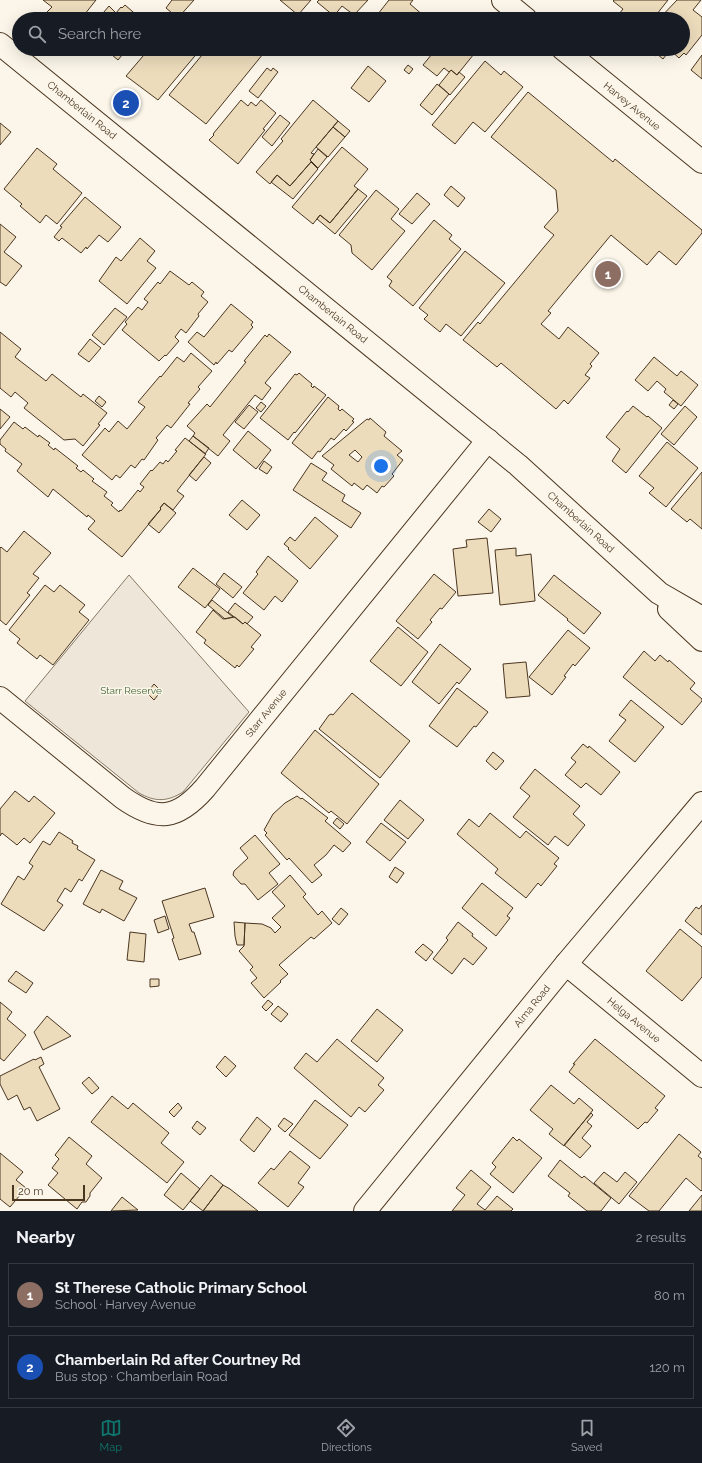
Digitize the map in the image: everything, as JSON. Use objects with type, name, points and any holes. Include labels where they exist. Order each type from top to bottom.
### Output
[{"type":"street","points":[[503,0],[518,12]]},
{"type":"street","name":"Chamberlain Road","points":[[0,44],[12,54]]},
{"type":"street","name":"Chamberlain Road","points":[[15,56],[518,465],[659,593],[702,618]]},
{"type":"street","name":"Harvey Avenue","points":[[572,56],[702,162]]},
{"type":"street","name":"Starr Avenue","points":[[0,698],[136,807],[151,813],[166,815],[181,810],[193,801],[205,788],[488,440]]},
{"type":"street","name":"Chamberlain Road","points":[[659,593],[669,610],[702,640]]},
{"type":"street","name":"Alma Road","points":[[365,1211],[566,964],[702,803]]},
{"type":"street","name":"Helga Avenue","points":[[566,964],[702,1076]]},
{"type":"green space","name":"Starr Reserve","points":[[129,575],[249,712],[183,792],[172,798],[161,800],[150,798],[139,793],[25,701]]},
{"type":"building","points":[[43,0],[96,0],[87,12],[47,12],[52,7]]},
{"type":"building","points":[[172,0],[194,0],[183,12],[171,12],[166,8]]},
{"type":"building","points":[[280,0],[311,0],[301,12],[294,12]]},
{"type":"building","points":[[319,0],[368,0],[357,12],[350,12],[342,6],[337,12],[329,12],[317,2]]},
{"type":"building","points":[[389,0],[413,0],[410,4],[419,12],[380,12]]},
{"type":"building","points":[[668,0],[659,12],[621,12],[623,9],[613,1]]},
{"type":"building","points":[[677,0],[701,0],[693,10],[702,17],[702,35],[690,50],[690,12],[666,12]]},
{"type":"building","points":[[125,5],[133,12],[117,12],[121,7],[122,8]]},
{"type":"building","points":[[109,6],[115,12],[104,12]]},
{"type":"building","points":[[702,55],[702,79],[691,70]]},
{"type":"building","points":[[113,56],[121,56],[118,60]]},
{"type":"building","points":[[143,56],[195,56],[158,100],[126,76]]},
{"type":"building","points":[[201,56],[261,56],[206,124],[169,95]]},
{"type":"building","points":[[430,56],[472,56],[457,75],[451,70],[449,72],[444,68],[437,76],[423,65]]},
{"type":"building","points":[[485,61],[501,75],[504,71],[523,87],[485,132],[473,122],[455,144],[432,125]]},
{"type":"building","points":[[408,65],[413,69],[409,74],[404,70]]},
{"type":"building","points":[[368,66],[386,81],[369,102],[351,88]]},
{"type":"building","points":[[267,68],[271,71],[273,68],[278,72],[258,98],[249,91]]},
{"type":"building","points":[[451,70],[457,75],[459,72],[465,77],[450,95],[439,85]]},
{"type":"building","points":[[437,84],[449,94],[432,115],[420,105]]},
{"type":"building","points":[[528,92],[613,162],[615,159],[702,230],[702,233],[676,265],[659,251],[647,265],[611,235],[548,311],[551,313],[541,324],[559,339],[568,327],[599,353],[590,364],[592,366],[585,375],[590,378],[568,404],[564,400],[556,409],[501,363],[497,367],[463,340],[478,322],[480,324],[554,235],[544,227],[558,211],[556,190],[491,137]]},
{"type":"building","points":[[241,100],[248,106],[251,102],[256,106],[261,100],[276,113],[263,129],[265,130],[238,164],[209,140]]},
{"type":"building","points":[[313,100],[338,121],[311,153],[314,154],[310,160],[311,162],[290,186],[277,175],[270,184],[256,172],[283,141],[281,139]]},
{"type":"building","points":[[280,115],[290,123],[272,146],[262,137]]},
{"type":"building","points":[[338,121],[350,131],[345,137],[333,127]]},
{"type":"building","points":[[0,123],[11,132],[0,145]]},
{"type":"building","points":[[333,127],[345,137],[328,157],[316,147]]},
{"type":"building","points":[[342,147],[368,169],[354,186],[358,189],[330,223],[320,215],[313,224],[292,207]]},
{"type":"building","points":[[37,148],[57,164],[53,169],[82,193],[57,224],[46,215],[40,223],[20,206],[22,204],[4,189]]},
{"type":"building","points":[[318,149],[327,157],[318,168],[310,160]]},
{"type":"building","points":[[311,162],[318,169],[293,199],[271,182],[277,175],[290,186]]},
{"type":"building","points":[[451,186],[465,198],[458,207],[444,195]]},
{"type":"building","points":[[358,189],[367,196],[335,234],[317,219],[320,215],[330,223]]},
{"type":"building","points":[[376,190],[399,209],[391,219],[405,231],[372,270],[352,253],[351,245],[339,235]]},
{"type":"building","points":[[417,193],[430,204],[412,224],[399,214]]},
{"type":"building","points":[[85,197],[121,227],[108,242],[99,235],[87,249],[86,247],[81,253],[62,238],[59,241],[54,237],[62,227],[60,226]]},
{"type":"building","points":[[434,220],[452,235],[449,239],[461,249],[413,306],[389,286],[392,281],[387,277]]},
{"type":"building","points":[[0,224],[16,237],[4,252],[22,266],[6,286],[0,282]]},
{"type":"building","points":[[140,238],[155,251],[147,261],[156,268],[127,304],[99,281],[116,257],[121,261]]},
{"type":"building","points":[[465,251],[505,283],[461,336],[446,324],[440,332],[424,319],[428,315],[419,308]]},
{"type":"building","points":[[170,271],[189,285],[192,282],[204,292],[201,296],[208,302],[198,314],[199,316],[186,333],[181,329],[175,337],[179,341],[166,356],[165,355],[159,361],[122,330],[127,324],[125,322],[138,307],[142,310],[148,302],[144,299],[158,282],[160,284]]},
{"type":"building","points":[[231,304],[253,322],[251,325],[253,327],[232,352],[229,350],[217,364],[216,362],[214,365],[188,342],[197,332],[204,337]]},
{"type":"building","points":[[115,308],[127,317],[104,345],[92,335]]},
{"type":"building","points":[[0,332],[21,349],[15,357],[46,381],[52,374],[81,397],[83,394],[107,413],[98,424],[100,425],[83,446],[75,439],[64,440],[24,408],[28,403],[15,392],[11,397],[0,388]]},
{"type":"building","points":[[269,334],[291,352],[265,383],[271,388],[262,400],[255,395],[223,435],[230,441],[218,456],[193,436],[195,433],[187,426],[207,404],[210,407],[246,362],[244,361],[265,335],[267,337]]},
{"type":"building","points":[[90,339],[101,348],[89,362],[78,354]]},
{"type":"building","points":[[191,353],[212,371],[198,387],[200,389],[188,403],[190,404],[171,428],[167,425],[156,438],[158,440],[144,460],[142,459],[135,468],[131,465],[120,478],[116,475],[112,480],[82,455],[105,428],[109,432],[118,421],[127,429],[145,407],[138,402],[177,357],[184,362]]},
{"type":"building","points":[[654,357],[677,376],[681,371],[698,385],[681,406],[664,392],[666,389],[657,381],[648,391],[635,380]]},
{"type":"building","points":[[299,373],[312,384],[311,386],[313,388],[314,386],[326,395],[288,440],[260,418],[295,374],[297,375]]},
{"type":"building","points":[[99,396],[106,402],[102,407],[95,401]]},
{"type":"building","points":[[328,397],[339,406],[338,409],[340,411],[342,409],[354,419],[352,421],[354,422],[346,431],[344,429],[334,440],[331,438],[320,452],[318,451],[312,459],[292,443]]},
{"type":"building","points":[[673,400],[678,404],[674,409],[669,405]]},
{"type":"building","points":[[261,402],[266,406],[261,412],[256,408]]},
{"type":"building","points":[[249,405],[258,412],[244,429],[235,422]]},
{"type":"building","points":[[633,406],[662,428],[626,473],[612,461],[620,449],[606,437],[627,411],[628,412]]},
{"type":"building","points":[[685,406],[697,417],[674,445],[661,434]]},
{"type":"building","points":[[0,409],[10,417],[0,429]]},
{"type":"building","points":[[370,418],[386,432],[384,436],[402,451],[397,455],[403,460],[392,474],[394,476],[384,487],[382,486],[377,493],[367,485],[363,490],[354,483],[352,486],[331,469],[334,465],[322,456],[367,419],[369,420]],"holes":[[[355,450],[362,457],[358,462],[349,455]]]},
{"type":"building","points":[[14,422],[23,429],[25,427],[38,437],[39,435],[50,443],[48,445],[54,450],[55,448],[78,466],[76,468],[81,472],[83,470],[94,479],[92,481],[107,492],[104,496],[113,503],[111,505],[119,512],[138,490],[140,492],[144,487],[140,484],[151,470],[152,471],[160,462],[163,464],[166,460],[168,462],[177,451],[175,450],[185,438],[206,454],[177,491],[184,496],[173,510],[164,503],[160,508],[161,509],[122,557],[88,529],[95,521],[88,515],[87,517],[53,489],[48,497],[17,471],[22,464],[5,451],[6,449],[0,444],[0,440]]},
{"type":"building","points":[[248,431],[271,450],[256,469],[233,450]]},
{"type":"building","points":[[193,436],[209,448],[205,454],[189,441]]},
{"type":"building","points":[[667,442],[698,468],[666,507],[649,493],[654,488],[639,476]]},
{"type":"building","points":[[204,457],[211,463],[196,481],[189,475]]},
{"type":"building","points":[[264,461],[272,467],[267,474],[259,469]]},
{"type":"building","points":[[311,463],[327,473],[322,480],[345,495],[342,501],[361,513],[351,528],[293,490]]},
{"type":"building","points":[[702,472],[702,529],[690,519],[687,522],[671,509]]},
{"type":"building","points":[[242,500],[260,515],[247,530],[229,515]]},
{"type":"building","points":[[164,503],[176,513],[159,533],[148,524],[161,509],[160,508]]},
{"type":"building","points":[[489,509],[501,519],[491,532],[478,522]]},
{"type":"building","points":[[315,517],[338,536],[310,569],[284,544],[290,537],[295,541]]},
{"type":"building","points":[[24,531],[51,553],[33,574],[39,578],[27,593],[30,595],[6,625],[0,620],[0,548],[1,547],[7,552]]},
{"type":"building","points":[[487,538],[493,593],[458,596],[453,549],[467,547],[466,540]]},
{"type":"building","points":[[516,548],[516,556],[531,554],[535,601],[500,605],[495,550]]},
{"type":"building","points":[[268,556],[298,581],[282,602],[275,596],[264,610],[243,593],[258,574],[256,572]]},
{"type":"building","points":[[193,568],[220,589],[205,608],[178,587]]},
{"type":"building","points":[[224,573],[242,587],[233,598],[216,584]]},
{"type":"building","points":[[434,574],[456,592],[442,609],[440,608],[430,620],[432,622],[418,639],[396,621]]},
{"type":"building","points":[[554,575],[601,613],[584,634],[538,595]]},
{"type":"building","points":[[45,585],[54,592],[60,585],[85,605],[79,612],[89,620],[53,665],[40,655],[37,659],[17,643],[20,639],[9,630]]},
{"type":"building","points":[[212,600],[233,617],[225,619],[208,605]]},
{"type":"building","points":[[235,603],[253,617],[247,624],[245,622],[243,624],[228,612]]},
{"type":"building","points":[[213,610],[223,619],[235,617],[243,624],[245,622],[261,635],[251,647],[254,649],[239,667],[237,665],[235,668],[204,643],[206,640],[196,632]]},
{"type":"building","points":[[398,627],[428,652],[401,686],[370,661]]},
{"type":"building","points":[[568,630],[590,648],[575,666],[573,664],[564,676],[566,677],[552,695],[529,677]]},
{"type":"building","points":[[440,644],[471,669],[459,684],[457,682],[439,704],[412,682]]},
{"type":"building","points":[[644,651],[655,661],[660,655],[668,662],[669,660],[695,683],[690,689],[702,699],[702,701],[682,725],[623,677]]},
{"type":"building","points":[[526,662],[530,696],[506,698],[503,664]]},
{"type":"building","points":[[154,684],[161,691],[154,700],[147,693]]},
{"type":"building","points":[[457,688],[488,712],[457,747],[429,726]]},
{"type":"building","points":[[352,693],[410,741],[380,778],[319,729],[329,715],[333,715]]},
{"type":"building","points":[[631,700],[664,727],[635,762],[609,741],[626,720],[619,715]]},
{"type":"building","points":[[315,730],[379,784],[347,824],[331,811],[329,813],[281,773]]},
{"type":"building","points":[[583,744],[588,748],[589,746],[620,772],[601,795],[586,783],[581,788],[565,775],[576,762],[571,758]]},
{"type":"building","points":[[493,752],[504,761],[496,770],[486,761]]},
{"type":"building","points":[[535,769],[580,806],[573,814],[585,825],[568,846],[555,836],[548,845],[513,817],[530,796],[520,788]]},
{"type":"building","points":[[15,791],[29,802],[34,796],[55,813],[30,843],[24,838],[17,845],[2,833],[0,836],[0,809]]},
{"type":"building","points":[[297,796],[301,799],[302,798],[328,818],[325,821],[351,843],[343,852],[334,845],[326,855],[314,865],[322,875],[312,883],[289,858],[287,860],[265,835],[267,833],[264,830],[273,814],[285,803]]},
{"type":"building","points":[[400,800],[424,820],[408,839],[384,820]]},
{"type":"building","points":[[490,813],[520,838],[526,831],[559,858],[554,864],[557,866],[541,886],[538,883],[526,898],[495,873],[498,869],[457,834],[469,819],[479,827]]},
{"type":"building","points":[[337,818],[344,824],[340,829],[333,823]]},
{"type":"building","points":[[381,823],[406,842],[390,861],[366,842]]},
{"type":"building","points":[[59,832],[73,841],[72,843],[78,846],[77,849],[95,860],[82,881],[79,879],[71,892],[65,888],[57,901],[63,905],[44,931],[1,904],[18,876],[24,880],[33,866],[29,863],[43,841],[50,845]]},
{"type":"building","points":[[255,835],[280,864],[269,873],[278,884],[258,900],[245,884],[241,884],[233,875],[234,871],[248,858],[240,848]]},
{"type":"building","points":[[395,867],[404,873],[397,883],[389,877]]},
{"type":"building","points":[[101,870],[123,881],[119,889],[137,898],[124,921],[102,909],[100,913],[83,904]]},
{"type":"building","points":[[290,875],[306,894],[303,897],[318,915],[322,911],[332,923],[314,939],[311,937],[279,965],[288,974],[264,998],[251,983],[257,978],[250,970],[253,967],[239,951],[244,946],[245,923],[262,924],[271,928],[275,933],[281,927],[272,918],[285,906],[272,892]]},
{"type":"building","points":[[482,883],[513,908],[507,916],[510,918],[496,936],[462,908]]},
{"type":"building","points":[[205,888],[214,917],[189,924],[192,932],[194,932],[201,954],[179,960],[172,939],[174,938],[162,901]]},
{"type":"building","points":[[702,905],[702,935],[685,921],[696,907],[699,909]]},
{"type":"building","points":[[341,908],[348,914],[339,925],[332,919]]},
{"type":"building","points":[[165,916],[169,929],[158,933],[154,920]]},
{"type":"building","points":[[234,922],[245,923],[244,945],[237,945]]},
{"type":"building","points":[[458,922],[487,948],[473,965],[464,958],[452,974],[433,959],[448,940],[446,938]]},
{"type":"building","points":[[680,929],[702,947],[702,977],[682,1001],[646,971]]},
{"type":"building","points":[[130,932],[146,934],[144,962],[127,960]]},
{"type":"building","points":[[423,944],[433,952],[426,961],[415,952]]},
{"type":"building","points":[[16,971],[33,983],[26,993],[8,981]]},
{"type":"building","points":[[150,979],[159,979],[159,986],[150,987]]},
{"type":"building","points":[[268,1000],[273,1004],[266,1011],[262,1007]]},
{"type":"building","points":[[0,1002],[12,1012],[7,1019],[26,1035],[4,1061],[0,1058]]},
{"type":"building","points":[[278,1006],[288,1014],[281,1022],[271,1014]]},
{"type":"building","points":[[377,1009],[403,1030],[377,1062],[351,1041]]},
{"type":"building","points":[[47,1016],[71,1036],[43,1050],[34,1032]]},
{"type":"building","points":[[337,1039],[384,1078],[378,1085],[384,1090],[365,1112],[359,1107],[351,1117],[294,1068],[306,1053],[317,1062]]},
{"type":"building","points":[[595,1039],[665,1096],[655,1108],[658,1110],[647,1123],[645,1122],[638,1129],[569,1072],[575,1064],[573,1064]]},
{"type":"building","points":[[225,1056],[236,1066],[226,1077],[216,1067]]},
{"type":"building","points":[[41,1057],[44,1064],[39,1067],[60,1109],[37,1121],[30,1107],[24,1110],[17,1095],[8,1100],[0,1084],[0,1076]]},
{"type":"building","points":[[89,1077],[99,1088],[92,1094],[82,1083]]},
{"type":"building","points":[[551,1085],[574,1104],[579,1098],[593,1110],[564,1146],[549,1134],[553,1129],[530,1110]]},
{"type":"building","points":[[112,1096],[128,1109],[133,1103],[169,1133],[161,1143],[184,1162],[167,1183],[91,1122]]},
{"type":"building","points":[[315,1100],[348,1125],[320,1159],[289,1135]]},
{"type":"building","points":[[178,1103],[182,1108],[174,1117],[169,1112]]},
{"type":"building","points":[[591,1113],[593,1115],[587,1122],[592,1126],[582,1138],[591,1146],[580,1158],[564,1145]]},
{"type":"building","points":[[257,1117],[271,1129],[254,1152],[240,1140]]},
{"type":"building","points":[[284,1118],[293,1124],[285,1132],[278,1126]]},
{"type":"building","points":[[197,1121],[206,1128],[200,1135],[192,1128]]},
{"type":"building","points":[[679,1134],[701,1152],[698,1156],[702,1159],[702,1190],[701,1191],[686,1178],[659,1211],[649,1211],[629,1196]]},
{"type":"building","points":[[69,1137],[92,1156],[86,1164],[102,1178],[90,1193],[90,1196],[86,1202],[82,1202],[77,1209],[48,1185],[58,1173],[52,1168],[59,1159],[55,1155]]},
{"type":"building","points":[[513,1137],[517,1141],[519,1139],[542,1158],[513,1193],[490,1174],[496,1167],[492,1163]]},
{"type":"building","points":[[290,1151],[310,1167],[298,1183],[304,1187],[288,1207],[258,1183],[271,1168],[274,1170]]},
{"type":"building","points":[[0,1153],[23,1172],[16,1180],[26,1188],[10,1207],[0,1199]]},
{"type":"building","points":[[560,1160],[582,1178],[584,1176],[611,1198],[601,1211],[587,1211],[568,1196],[570,1193],[548,1176]]},
{"type":"building","points":[[471,1170],[491,1187],[477,1204],[485,1210],[497,1196],[513,1209],[511,1211],[452,1211],[465,1195],[456,1188]]},
{"type":"building","points":[[604,1172],[617,1182],[625,1172],[637,1182],[619,1204],[594,1183]]},
{"type":"building","points":[[181,1173],[200,1189],[183,1210],[164,1195]]},
{"type":"building","points":[[211,1175],[223,1185],[203,1211],[190,1201]]},
{"type":"building","points":[[223,1185],[230,1189],[258,1211],[203,1211]]},
{"type":"building","points":[[702,1195],[702,1211],[689,1211]]},
{"type":"building","points":[[122,1197],[138,1210],[111,1211]]},
{"type":"place","name":"Chamberlain Rd after Courtney Rd","points":[[126,103]]},
{"type":"place","name":"St Therese Catholic Primary School","points":[[608,274]]}]
